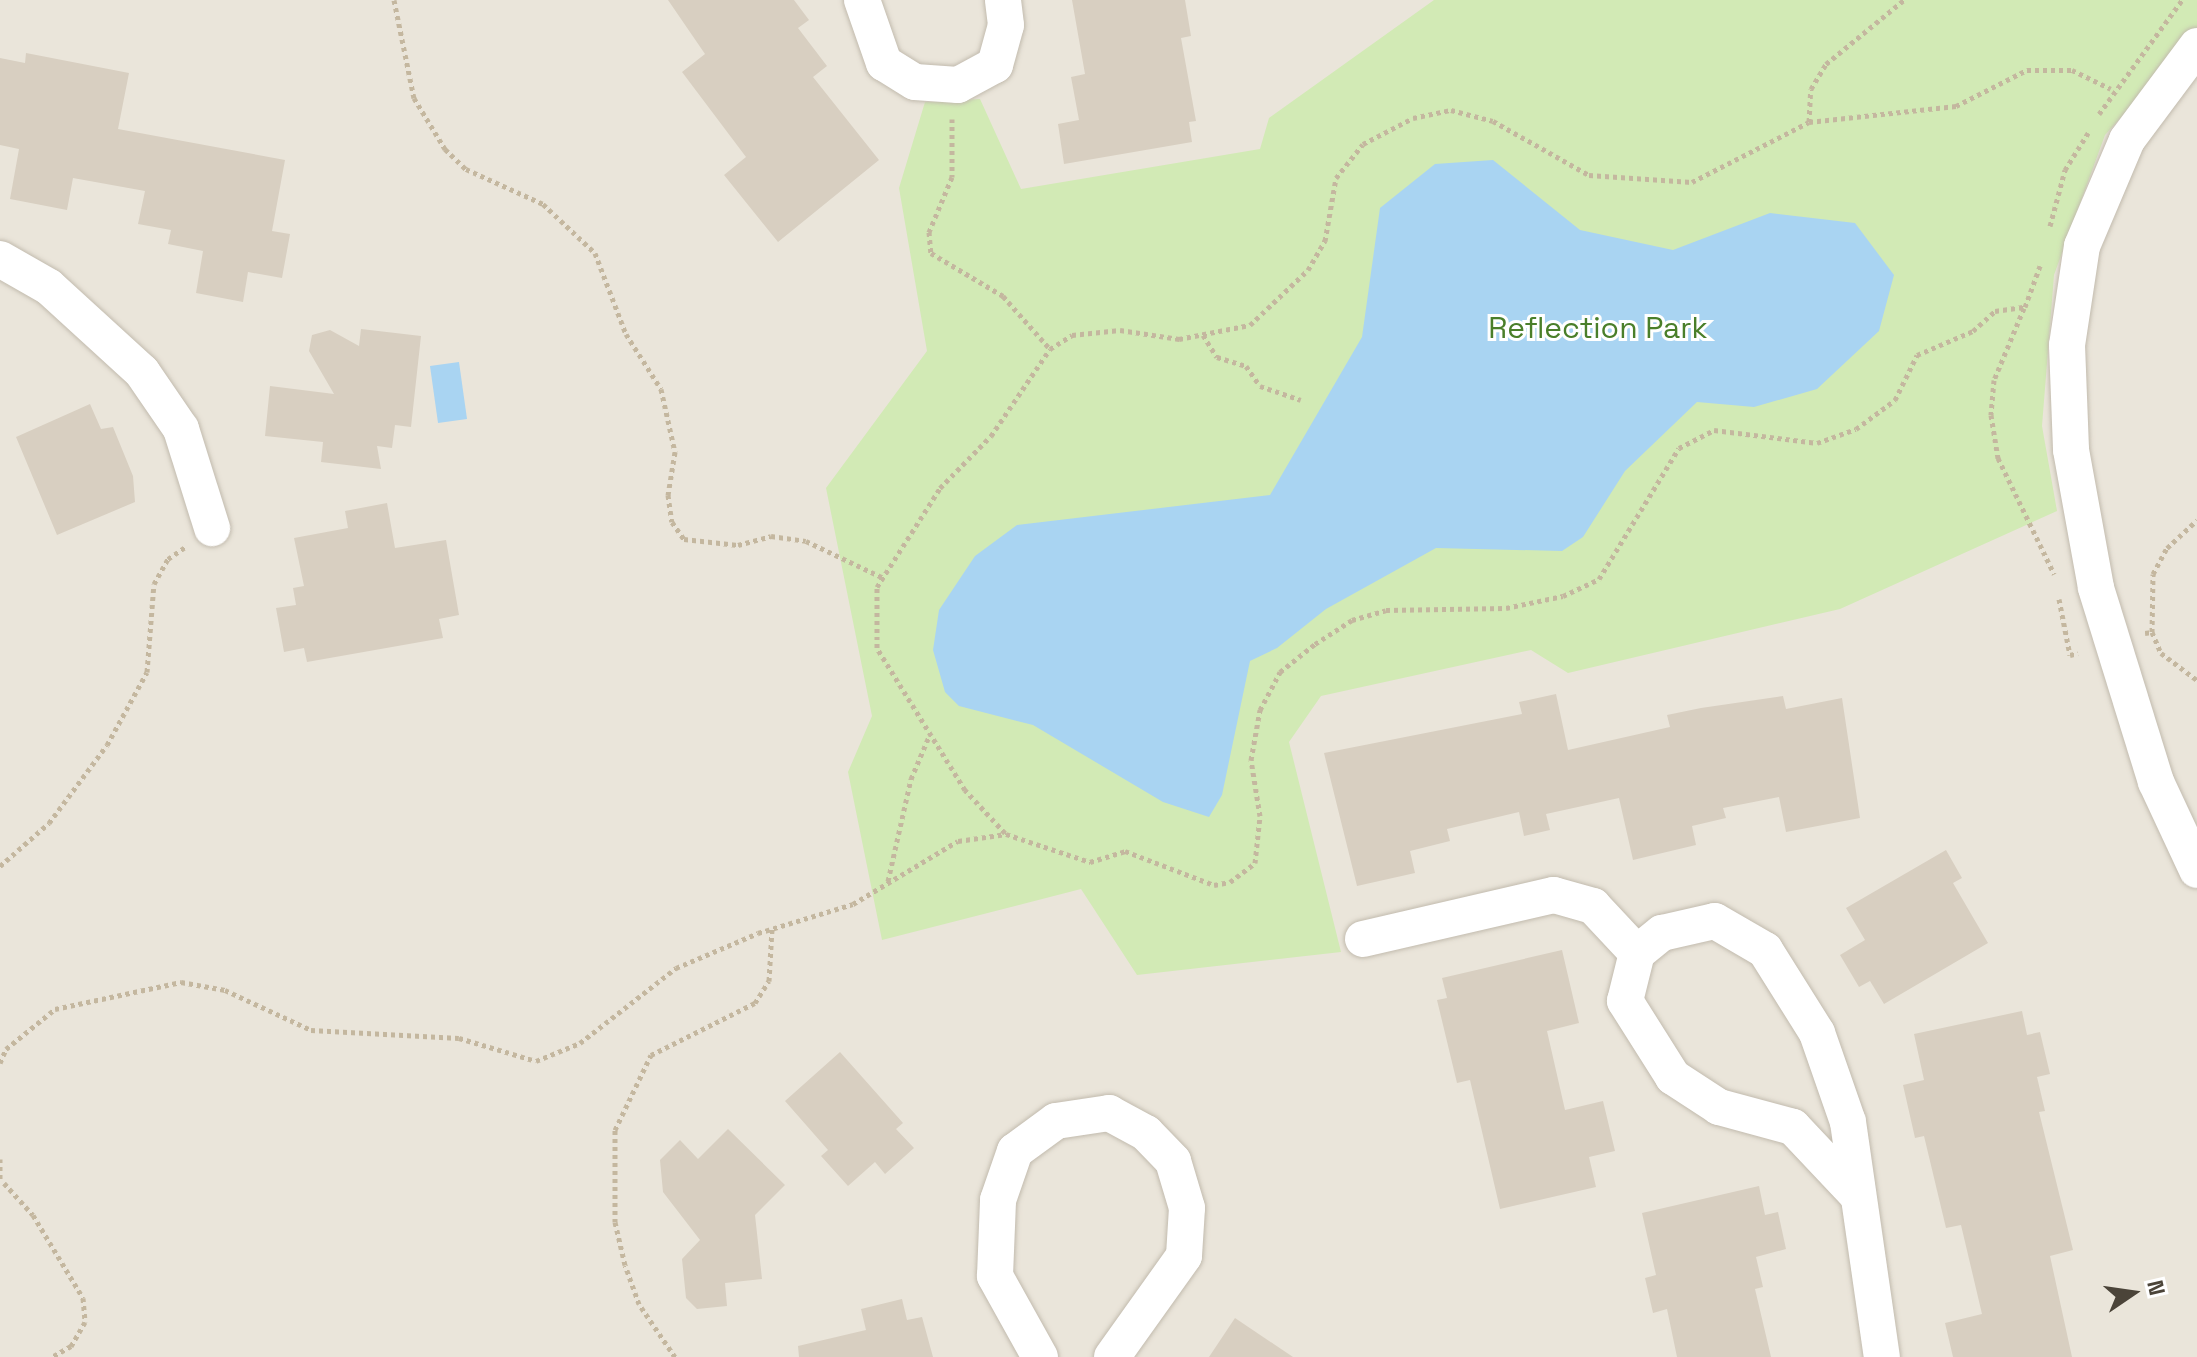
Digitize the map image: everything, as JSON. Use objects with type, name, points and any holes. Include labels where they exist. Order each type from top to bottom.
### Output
[{"type":"street","points":[[862,0],[884,63],[915,82],[949,85],[995,65],[1006,25],[1003,0]]},
{"type":"street","points":[[2197,46],[2127,140],[2082,246],[2067,345],[2071,450],[2096,588],[2156,782],[2197,870]]},
{"type":"street","points":[[0,259],[49,287],[142,372],[181,429],[212,528]]},
{"type":"street","points":[[1363,939],[1554,895],[1593,906],[1637,953]]},
{"type":"street","points":[[1858,1196],[1793,1127],[1719,1107],[1673,1077],[1625,1001],[1637,953],[1662,933],[1715,921],[1765,950],[1817,1033],[1848,1122],[1882,1357]]},
{"type":"street","points":[[1040,1357],[995,1276],[998,1200],[1015,1151],[1056,1121],[1109,1113],[1146,1133],[1173,1161],[1187,1208],[1184,1256],[1112,1357]]},
{"type":"path","points":[[394,0],[414,98],[445,149],[466,169],[543,204],[595,253],[626,334],[661,389],[675,452],[668,495],[672,522],[684,539],[724,545],[771,536],[806,541],[884,578]]},
{"type":"path","points":[[1809,122],[1811,89],[1826,64],[1904,0]]},
{"type":"path","points":[[2049,234],[2065,170],[2111,89],[2182,0]]},
{"type":"path","points":[[1006,834],[965,790],[877,648],[877,587],[940,488],[991,436],[1050,349],[1072,335],[1120,330],[1179,339],[1250,325],[1284,295],[1325,241],[1336,178],[1363,144],[1413,118],[1451,110],[1493,121],[1589,175],[1692,182],[1809,122],[1956,106],[2027,70],[2072,70],[2149,107]]},
{"type":"path","points":[[949,85],[952,177],[929,232],[931,253],[956,274],[1003,296],[1050,349]]},
{"type":"path","points":[[0,1063],[6,1049],[55,1009],[181,982],[225,990],[311,1030],[459,1038],[536,1061],[580,1043],[676,968],[772,929],[853,904],[958,841],[1006,834],[1090,862],[1125,851],[1214,885],[1230,882],[1255,863],[1260,816],[1251,760],[1260,710],[1280,672],[1315,644],[1352,620],[1386,610],[1506,608],[1563,596],[1599,579],[1679,448],[1714,430],[1817,443],[1856,429],[1895,400],[1917,355],[1973,331],[1995,311],[2025,307],[2042,262]]},
{"type":"path","points":[[1203,335],[1217,357],[1246,366],[1260,386],[1301,400]]},
{"type":"path","points":[[0,866],[82,786],[147,672],[154,584],[168,559],[212,528]]},
{"type":"path","points":[[2152,632],[2161,653],[2197,680]]},
{"type":"path","points":[[888,881],[911,779],[930,733]]},
{"type":"path","points":[[675,1357],[639,1304],[625,1265],[615,1222],[615,1130],[651,1055],[755,1003],[769,981],[772,929]]},
{"type":"path","points":[[0,1159],[2,1183],[33,1215],[83,1298],[85,1322],[71,1346],[52,1357]]},
{"type":"shaded area","points":[[0,0],[2197,0],[2197,1357],[0,1357]]},
{"type":"green space","name":"Reflection Park","points":[[1434,0],[2197,0],[2197,34],[2105,135],[2054,275],[2042,426],[2057,511],[1840,609],[1568,673],[1531,650],[1321,696],[1289,742],[1341,952],[1137,975],[1081,889],[882,940],[848,772],[872,716],[826,488],[927,351],[899,188],[925,102],[980,99],[1021,189],[1260,149],[1269,118]]},
{"type":"water","points":[[1493,160],[1580,230],[1673,250],[1770,213],[1855,223],[1894,275],[1879,331],[1817,389],[1754,407],[1697,402],[1625,471],[1583,537],[1562,551],[1436,548],[1326,609],[1277,648],[1250,661],[1222,795],[1209,817],[1163,802],[1033,725],[959,706],[945,692],[933,650],[939,610],[975,556],[1017,525],[1270,495],[1362,337],[1380,208],[1435,164]]},
{"type":"water","points":[[459,362],[467,419],[438,423],[430,366]]},
{"type":"building","points":[[668,0],[794,0],[809,20],[798,28],[827,66],[813,77],[879,160],[778,242],[724,175],[746,157],[682,72],[705,54]]},
{"type":"building","points":[[1072,0],[1185,0],[1191,36],[1181,38],[1196,121],[1189,122],[1192,142],[1064,164],[1058,124],[1079,120],[1071,77],[1085,74]]},
{"type":"building","points":[[26,53],[129,73],[118,129],[285,160],[272,231],[290,234],[282,278],[248,272],[243,302],[196,293],[203,251],[168,244],[171,230],[138,224],[145,191],[73,178],[67,210],[10,199],[19,149],[0,145],[0,58],[25,63]]},
{"type":"building","points":[[361,329],[421,336],[411,427],[395,425],[392,448],[377,446],[381,469],[321,462],[323,442],[265,436],[270,386],[334,394],[309,351],[312,335],[330,330],[359,346]]},
{"type":"building","points":[[90,404],[101,429],[113,427],[133,476],[135,502],[57,535],[16,437]]},
{"type":"building","points":[[387,503],[395,548],[446,540],[459,615],[439,619],[443,638],[307,662],[304,648],[284,652],[276,608],[296,605],[293,588],[304,586],[294,538],[348,528],[345,511]]},
{"type":"building","points":[[1556,694],[1568,750],[1670,727],[1667,715],[1701,708],[1783,696],[1786,709],[1842,698],[1860,818],[1786,832],[1779,797],[1723,808],[1726,818],[1692,826],[1696,845],[1633,860],[1619,798],[1546,814],[1550,830],[1524,836],[1519,812],[1447,829],[1450,841],[1410,851],[1415,873],[1357,886],[1324,753],[1522,714],[1519,702]]},
{"type":"building","points":[[1946,850],[1962,878],[1953,883],[1988,943],[1884,1004],[1870,981],[1859,987],[1840,955],[1865,940],[1846,908]]},
{"type":"building","points":[[1562,950],[1579,1023],[1547,1031],[1565,1110],[1603,1101],[1615,1151],[1589,1157],[1596,1187],[1500,1209],[1470,1080],[1457,1083],[1437,1000],[1447,998],[1442,978]]},
{"type":"building","points":[[2022,1011],[2027,1035],[2040,1032],[2050,1074],[2037,1077],[2045,1111],[2039,1112],[2073,1250],[2050,1256],[2072,1357],[1953,1357],[1945,1323],[1982,1314],[1961,1225],[1946,1228],[1924,1136],[1915,1138],[1903,1085],[1924,1080],[1914,1034]]},
{"type":"building","points":[[840,1052],[903,1123],[896,1129],[914,1148],[885,1174],[875,1162],[848,1186],[821,1156],[828,1150],[785,1101]]},
{"type":"building","points":[[728,1129],[785,1185],[755,1215],[762,1279],[725,1283],[727,1306],[697,1309],[686,1298],[682,1259],[700,1240],[663,1192],[660,1160],[680,1140],[698,1159]]},
{"type":"building","points":[[1759,1186],[1765,1215],[1778,1212],[1786,1249],[1756,1257],[1763,1287],[1755,1289],[1771,1357],[1677,1357],[1667,1309],[1653,1313],[1645,1278],[1656,1275],[1642,1213]]},
{"type":"building","points":[[902,1299],[907,1320],[922,1317],[933,1357],[799,1357],[798,1346],[866,1330],[861,1309]]},
{"type":"building","points":[[1235,1318],[1293,1357],[1209,1357]]}]
